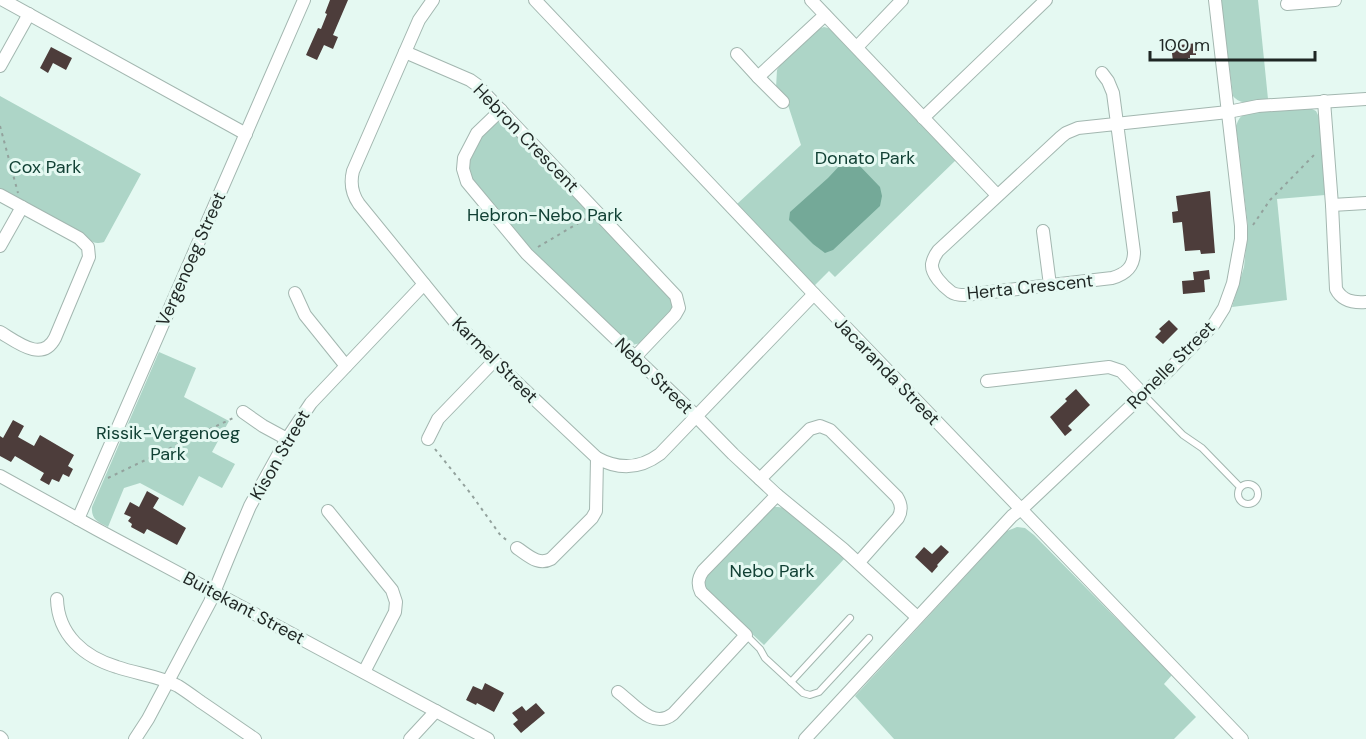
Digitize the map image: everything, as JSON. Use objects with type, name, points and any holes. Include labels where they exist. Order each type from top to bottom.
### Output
[{"type":"street","points":[[3,0],[246,134]]},
{"type":"street","name":"Vergenoeg Street","points":[[78,519],[304,0]]},
{"type":"street","name":"Karmel Street","points":[[433,0],[419,20],[353,171],[351,183],[356,199],[455,322],[597,458],[613,465],[630,467],[646,463],[660,454],[814,294]]},
{"type":"street","name":"Jacaranda Street","points":[[536,0],[1020,510],[1242,739]]},
{"type":"street","points":[[811,0],[997,195]]},
{"type":"street","points":[[857,47],[902,0]]},
{"type":"street","points":[[923,118],[1046,0]]},
{"type":"street","name":"Ronelle Street","points":[[805,739],[1012,516],[1143,394],[1219,318],[1233,283],[1241,233],[1241,218],[1215,0]]},
{"type":"street","points":[[1287,4],[1335,0]]},
{"type":"street","points":[[0,66],[29,14]]},
{"type":"street","points":[[758,77],[825,15]]},
{"type":"street","name":"Hebron Crescent","points":[[405,52],[474,82],[674,293],[678,300],[675,315],[635,357]]},
{"type":"street","points":[[736,54],[783,102]]},
{"type":"street","points":[[1102,73],[1112,89],[1117,124]]},
{"type":"street","name":"Herta Crescent","points":[[1117,124],[1134,259],[1128,271],[1112,278],[964,295],[951,292],[935,275],[932,265],[933,258],[938,251],[1066,133],[1078,128],[1228,112],[1258,106],[1366,99]]},
{"type":"street","points":[[1324,101],[1336,289],[1345,300],[1366,302]]},
{"type":"street","name":"Nebo Street","points":[[501,110],[477,133],[465,158],[463,174],[467,182],[526,254],[777,495],[858,562],[917,617]]},
{"type":"street","points":[[0,195],[83,241],[88,247],[89,257],[51,345],[35,350],[0,332]]},
{"type":"street","points":[[1332,205],[1366,203]]},
{"type":"street","points":[[0,246],[22,207]]},
{"type":"street","points":[[1043,231],[1050,285]]},
{"type":"street","name":"Kison Street","points":[[135,739],[210,602],[250,506],[287,439],[311,404],[424,284]]},
{"type":"street","points":[[296,293],[305,315],[346,366]]},
{"type":"street","points":[[428,439],[438,419],[494,361]]},
{"type":"street","points":[[987,381],[1109,367],[1121,371],[1143,394]]},
{"type":"street","points":[[243,412],[287,439]]},
{"type":"street","points":[[760,479],[810,429],[820,426],[830,430],[897,497],[901,506],[898,518],[858,562]]},
{"type":"street","points":[[517,548],[538,562],[547,562],[592,518],[597,504],[597,458]]},
{"type":"street","name":"Buitekant Street","points":[[0,476],[488,739]]},
{"type":"street","points":[[618,692],[653,719],[666,719],[746,635],[701,592],[698,579],[703,571],[777,495]]},
{"type":"street","points":[[328,511],[396,598],[395,612],[364,672]]},
{"type":"street","points":[[57,599],[57,611],[61,622],[67,634],[79,647],[106,663],[178,686],[255,739]]},
{"type":"street","points":[[410,739],[436,711]]},
{"type":"lane","points":[[1143,394],[1183,435],[1202,448],[1240,487]]},
{"type":"lane","points":[[791,682],[850,618]]},
{"type":"lane","points":[[746,635],[760,649],[765,658],[803,693],[810,695],[816,694],[869,638]]},
{"type":"path","points":[[0,126],[22,207]]},
{"type":"path","points":[[1241,233],[1252,227],[1270,200],[1316,154],[1327,139]]},
{"type":"path","points":[[526,254],[597,212]]},
{"type":"path","points":[[92,486],[229,421]]},
{"type":"path","points":[[428,439],[501,536],[517,548]]},
{"type":"green space","points":[[1221,0],[1258,0],[1268,99],[1245,102],[1233,96]]},
{"type":"green space","name":"Donato Park","points":[[824,27],[832,29],[956,160],[835,277],[829,271],[814,286],[737,204],[801,145],[788,105],[790,103],[776,88],[777,70],[816,30]]},
{"type":"green space","name":"Cox Park","points":[[0,96],[141,174],[104,242],[92,242],[83,234],[0,189]]},
{"type":"green space","points":[[1310,108],[1316,111],[1320,119],[1325,195],[1277,199],[1287,300],[1232,307],[1244,267],[1248,227],[1236,126],[1241,117],[1249,113]]},
{"type":"green space","name":"Hebron-Nebo Park","points":[[496,122],[505,122],[666,291],[673,303],[672,311],[641,343],[632,345],[626,342],[536,257],[471,180],[468,165],[479,138]]},
{"type":"green space","name":"Rissik-Vergenoeg Park","points":[[159,352],[196,368],[184,397],[229,421],[212,452],[235,464],[222,488],[199,476],[183,506],[140,483],[124,488],[108,527],[94,517],[92,507]]},
{"type":"green space","name":"Nebo Park","points":[[774,507],[785,508],[845,558],[764,645],[706,591],[703,580]]},
{"type":"green space","points":[[1017,527],[1025,528],[1034,535],[1172,675],[1164,684],[1196,717],[1174,739],[894,739],[855,696],[1007,531]]},
{"type":"shaded area","points":[[844,161],[856,162],[880,187],[882,196],[880,206],[833,250],[825,253],[789,220],[790,212]]},
{"type":"building","points":[[330,0],[348,0],[333,35],[338,37],[333,49],[324,45],[317,60],[306,55],[318,28],[321,29]]},
{"type":"building","points":[[1197,43],[1196,55],[1190,55],[1188,60],[1173,61],[1171,46]]},
{"type":"building","points":[[51,47],[72,58],[66,70],[53,63],[48,73],[40,68]]},
{"type":"building","points":[[1210,191],[1215,253],[1201,254],[1200,250],[1185,251],[1182,222],[1173,223],[1172,212],[1178,211],[1176,196]]},
{"type":"building","points":[[1209,270],[1210,279],[1204,280],[1205,292],[1183,294],[1182,281],[1194,280],[1193,272]]},
{"type":"building","points":[[1169,320],[1178,329],[1163,344],[1155,337],[1161,331],[1159,329]]},
{"type":"building","points":[[1076,389],[1090,405],[1068,426],[1072,430],[1065,436],[1050,417]]},
{"type":"building","points":[[13,420],[24,426],[18,437],[34,446],[40,435],[74,455],[68,466],[73,469],[69,477],[63,474],[59,482],[52,479],[49,485],[40,480],[44,473],[15,456],[11,462],[0,456],[0,436],[3,438]]},
{"type":"building","points":[[147,491],[159,498],[153,508],[186,528],[177,545],[147,529],[144,534],[131,527],[132,524],[128,521],[131,517],[124,514],[130,502],[139,507]]},
{"type":"building","points":[[941,545],[949,552],[932,573],[915,557],[924,547],[932,554]]},
{"type":"building","points":[[485,683],[504,693],[494,712],[466,700],[473,686],[482,690]]},
{"type":"building","points":[[536,703],[545,713],[521,733],[513,724],[518,720],[512,713],[522,706],[526,711]]}]
